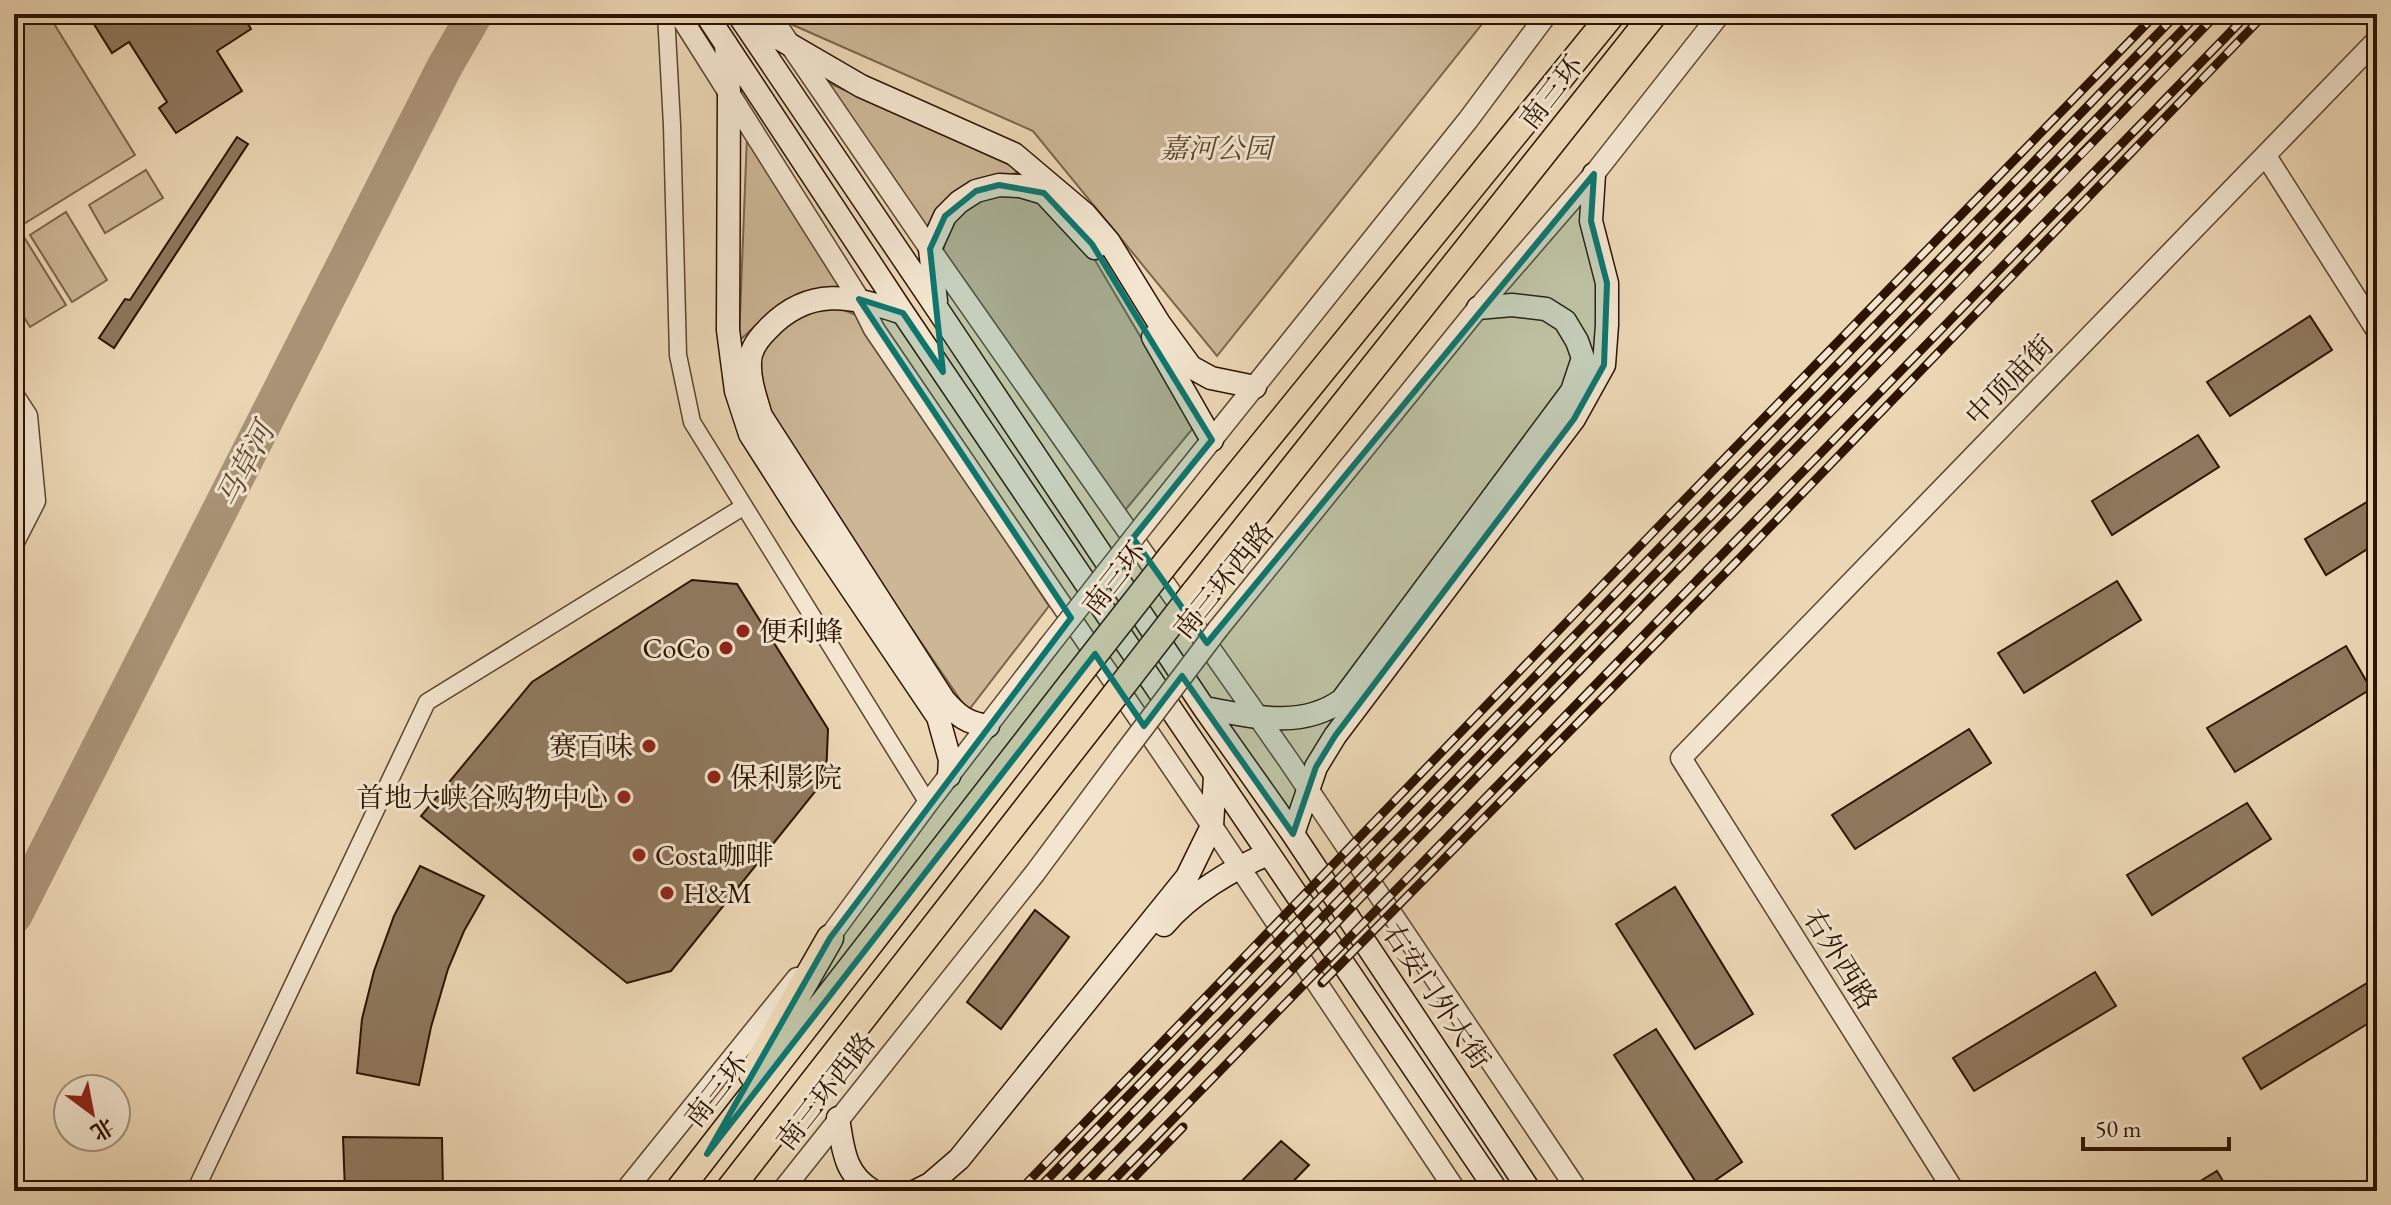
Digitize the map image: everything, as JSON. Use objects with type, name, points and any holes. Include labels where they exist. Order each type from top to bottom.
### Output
[{"type":"highway","points":[[1563,77],[1587,14]]},
{"type":"highway","name":"南三环","points":[[678,1191],[1170,558],[1612,14]]},
{"type":"highway","name":"南三环","points":[[728,1191],[1194,593],[1654,14]]},
{"type":"highway","points":[[707,1154],[830,938]]},
{"type":"main road","points":[[706,14],[903,313],[1497,1191]]},
{"type":"main road","points":[[738,15],[861,86],[1014,154],[1085,214],[1109,242],[1159,323],[1191,367],[1211,378],[1255,387]]},
{"type":"main road","name":"右安门外大街","points":[[738,15],[1204,708],[1293,834],[1530,1191]]},
{"type":"main road","points":[[726,42],[729,92],[728,330],[736,391],[750,434],[938,717],[950,760],[949,776]]},
{"type":"main road","points":[[1293,834],[1316,767],[1335,736],[1574,419],[1604,365],[1607,283],[1591,221],[1594,174]]},
{"type":"main road","points":[[936,307],[930,249],[945,216],[976,191],[999,185],[1020,186],[1044,193],[1092,244],[1142,317],[1212,440]]},
{"type":"main road","points":[[903,313],[859,299],[824,298],[793,307],[758,339],[749,360],[752,388],[761,416],[944,700],[961,719],[988,726]]},
{"type":"main road","points":[[1204,708],[1259,718],[1297,718],[1327,711],[1342,700],[1572,391],[1583,358],[1565,321],[1546,309],[1512,305],[1478,308]]},
{"type":"main road","points":[[916,1191],[930,1184],[959,1159],[1187,877],[1212,826],[1215,776]]},
{"type":"main road","points":[[939,1191],[962,1170],[1175,911],[1239,866],[1268,854]]},
{"type":"main road","points":[[838,1118],[848,1165],[859,1182],[873,1191]]},
{"type":"street","points":[[666,14],[678,355],[692,422],[928,803]]},
{"type":"street","points":[[679,14],[883,342],[1456,1191]]},
{"type":"street","points":[[769,14],[1309,790],[1578,1191]]},
{"type":"street","points":[[625,1191],[830,938],[928,803],[1048,647],[1468,120],[1547,14]]},
{"type":"street","name":"南三环西路","points":[[782,1191],[1035,873],[1218,629],[1478,308],[1594,174],[1720,14]]},
{"type":"street","name":"中顶庙街","points":[[1681,758],[2377,40]]},
{"type":"street","points":[[2266,156],[2377,331]]},
{"type":"street","points":[[14,396],[27,416],[35,501],[14,542]]},
{"type":"street","points":[[195,1191],[427,702],[743,507]]},
{"type":"street","name":"右外西路","points":[[1681,758],[1954,1191]]},
{"type":"highlighted area","points":[[1594,174],[1591,221],[1607,283],[1604,365],[1574,419],[1335,736],[1316,767],[1293,834],[1182,676],[1144,726],[1095,654],[707,1154],[830,938],[1071,618],[859,299],[903,313],[943,372],[930,249],[945,216],[976,191],[999,185],[1044,193],[1092,244],[1212,440],[1133,538],[1207,643]]},
{"type":"green space","points":[[14,14],[48,14],[135,155],[14,230]]},
{"type":"green space","name":"嘉河公园","points":[[768,14],[1490,14],[1217,356],[1033,131]]},
{"type":"green space","points":[[827,82],[1024,171],[979,182],[926,235]]},
{"type":"green space","points":[[747,136],[848,288],[814,289],[772,310],[739,341]]},
{"type":"green space","points":[[146,170],[163,198],[105,233],[89,205]]},
{"type":"green space","points":[[1002,192],[1040,197],[1092,255],[1194,427],[1122,514],[943,251],[951,226],[963,211]]},
{"type":"green space","points":[[66,212],[107,280],[72,302],[30,235]]},
{"type":"green space","points":[[24,237],[66,305],[30,327],[14,301],[14,244]]},
{"type":"green space","points":[[830,304],[858,316],[1049,606],[968,711],[766,415],[758,386],[761,343],[795,313]]},
{"type":"building","points":[[81,14],[242,14],[251,29],[217,51],[242,91],[176,133],[159,108],[167,102],[129,42],[112,53],[92,21],[88,24]]},
{"type":"building","points":[[237,137],[248,144],[114,348],[99,338],[125,299],[130,300]]},
{"type":"building","points":[[2310,316],[2332,350],[2230,416],[2207,382]]},
{"type":"building","points":[[2198,435],[2219,467],[2112,535],[2092,501]]},
{"type":"building","points":[[2377,496],[2377,543],[2326,575],[2305,539]]},
{"type":"building","name":"首地大峡谷购物中心","points":[[692,580],[737,584],[828,729],[826,778],[671,971],[627,983],[421,816],[532,682]]},
{"type":"building","points":[[2117,581],[2141,620],[2024,693],[1998,653]]},
{"type":"building","points":[[2346,646],[2371,689],[2235,772],[2207,728]]},
{"type":"building","points":[[1969,729],[1991,763],[1855,849],[1832,815]]},
{"type":"building","points":[[2247,803],[2271,839],[2152,915],[2127,875]]},
{"type":"building","points":[[420,866],[484,896],[464,931],[448,969],[431,1027],[419,1085],[357,1073],[362,1019],[374,971],[394,916]]},
{"type":"building","points":[[1675,887],[1753,1014],[1695,1049],[1616,924]]},
{"type":"building","points":[[1035,910],[1069,937],[1001,1029],[967,1002]]},
{"type":"building","points":[[2095,972],[2116,1006],[1974,1091],[1953,1058]]},
{"type":"building","points":[[2377,977],[2377,1018],[2261,1089],[2243,1058]]},
{"type":"building","points":[[1656,1029],[1742,1162],[1701,1190],[1614,1055]]},
{"type":"building","points":[[343,1137],[442,1138],[443,1191],[345,1191]]},
{"type":"building","points":[[1281,1141],[1309,1165],[1284,1191],[1232,1191]]},
{"type":"building","points":[[2217,1171],[2229,1191],[2184,1191]]},
{"type":"waterway","name":"马草河","points":[[14,916],[445,66],[475,14]]},
{"type":"railway","points":[[1019,1191],[2156,14]]},
{"type":"railway","points":[[1036,1191],[2177,14]]},
{"type":"railway","points":[[1057,1191],[2198,14]]},
{"type":"railway","points":[[1078,1191],[2217,14]]},
{"type":"railway","points":[[1103,1191],[2248,14]]},
{"type":"railway","points":[[1322,983],[1741,557],[2265,14]]},
{"type":"railway","points":[[1121,1191],[1183,1127]]},
{"type":"place","name":"便利蜂","points":[[743,631]]},
{"type":"place","name":"CoCo","points":[[726,648]]},
{"type":"place","name":"赛百味","points":[[649,746]]},
{"type":"place","name":"保利影院","points":[[714,777]]},
{"type":"place","name":"首地大峡谷购物中心","points":[[624,797]]},
{"type":"place","name":"Costa咖啡","points":[[639,855]]},
{"type":"place","name":"H&M","points":[[667,893]]}]
